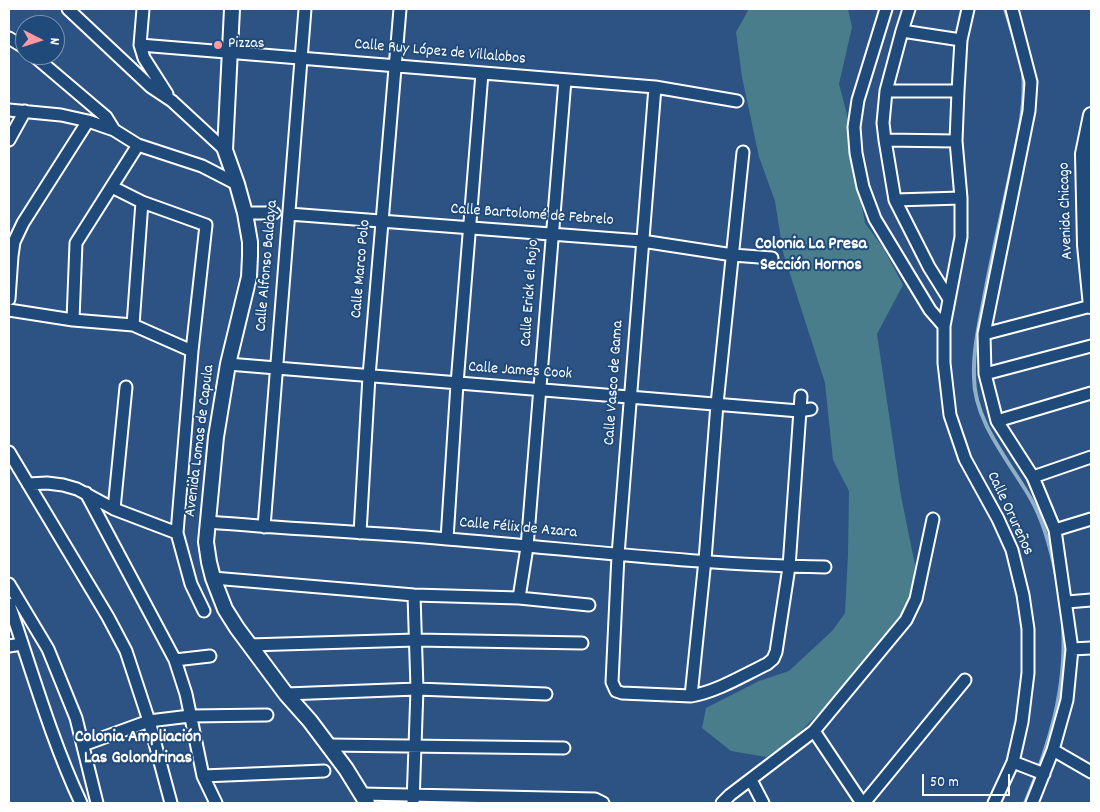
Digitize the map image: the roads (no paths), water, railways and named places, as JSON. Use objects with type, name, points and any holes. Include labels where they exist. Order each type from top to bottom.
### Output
[{"type":"street","points":[[68,9],[152,87],[172,102],[225,150]]},
{"type":"street","points":[[143,9],[140,45],[144,58],[172,102]]},
{"type":"street","name":"Avenida Lomas de Capula","points":[[232,9],[225,150],[245,213],[250,242],[249,277],[228,364],[216,437],[206,542],[213,578],[225,609],[286,694],[328,745],[364,798]]},
{"type":"street","name":"Calle Alfonso Baldaya","points":[[264,527],[275,368],[305,9]]},
{"type":"street","name":"Calle Marco Polo","points":[[360,532],[369,376],[400,9]]},
{"type":"street","points":[[886,9],[858,100],[854,127],[856,153],[863,187],[875,219],[930,310],[944,326]]},
{"type":"street","points":[[909,9],[886,91],[883,123],[885,140],[895,200],[929,267],[949,299]]},
{"type":"street","name":"Calle Orureños","points":[[968,9],[961,40],[956,141],[961,198],[961,237],[944,326],[944,364],[950,415],[965,459],[998,519],[1012,550],[1023,595],[1028,630],[1028,673],[1022,722],[1014,762],[994,803]]},
{"type":"street","points":[[1012,9],[1031,82],[1029,111],[984,334],[985,374],[998,421],[1033,477],[1055,530],[1067,602],[1072,649],[1066,700],[1053,750],[1032,803]]},
{"type":"street","points":[[902,31],[961,40]]},
{"type":"street","name":"Calle Ruy López de Villalobos","points":[[140,45],[655,87],[737,100]]},
{"type":"street","points":[[45,65],[106,117],[114,130]]},
{"type":"street","points":[[447,539],[457,384],[482,73]]},
{"type":"street","name":"Calle Erick el Rojo","points":[[519,598],[527,547],[565,80]]},
{"type":"street","name":"Calle Vasco de Gama","points":[[655,87],[618,555],[612,682],[616,691],[622,693],[691,696]]},
{"type":"street","points":[[886,91],[958,91]]},
{"type":"street","points":[[9,110],[61,115],[88,121],[114,130],[138,145],[202,166],[237,184]]},
{"type":"street","points":[[9,140],[25,111]]},
{"type":"street","name":"Avenida Chicago","points":[[1091,115],[1083,154],[1091,306]]},
{"type":"street","points":[[9,299],[14,242],[23,223],[88,121]]},
{"type":"street","points":[[885,140],[956,141]]},
{"type":"street","points":[[73,320],[76,243],[138,145]]},
{"type":"street","points":[[742,152],[691,696],[712,691],[767,664],[773,659],[776,652],[789,566],[805,410],[801,396]]},
{"type":"street","points":[[112,187],[142,202],[206,225],[192,351],[177,533],[191,584],[204,611]]},
{"type":"street","points":[[895,200],[961,198]]},
{"type":"street","points":[[133,325],[142,202]]},
{"type":"street","points":[[245,213],[274,213]]},
{"type":"street","name":"Calle Bartolomé de Febrelo","points":[[289,214],[642,241],[733,255],[772,258]]},
{"type":"street","points":[[984,334],[1091,306]]},
{"type":"street","points":[[9,310],[73,320],[133,325],[192,351]]},
{"type":"street","points":[[985,374],[1091,346]]},
{"type":"street","name":"Calle James Cook","points":[[228,364],[457,384],[805,410]]},
{"type":"street","points":[[114,509],[126,387]]},
{"type":"street","points":[[998,421],[1091,393]]},
{"type":"street","points":[[9,452],[108,617],[126,651],[149,721],[171,803]]},
{"type":"street","points":[[1033,477],[1091,457]]},
{"type":"street","points":[[28,484],[47,483],[63,485],[86,493],[114,509],[177,533]]},
{"type":"street","points":[[86,493],[175,660],[186,694],[203,776],[216,803]]},
{"type":"street","points":[[722,803],[814,731],[906,620],[916,599],[933,519]]},
{"type":"street","points":[[1055,530],[1091,519]]},
{"type":"street","name":"Calle Félix de Azara","points":[[209,522],[447,539],[618,555],[825,567]]},
{"type":"street","points":[[213,578],[414,595],[519,598],[589,605]]},
{"type":"street","points":[[9,584],[48,649],[76,718],[97,803]]},
{"type":"street","points":[[413,800],[417,689],[414,595]]},
{"type":"street","points":[[1067,602],[1091,600]]},
{"type":"street","points":[[9,604],[67,773],[81,803]]},
{"type":"street","points":[[249,645],[416,640],[582,643]]},
{"type":"street","points":[[9,646],[22,644]]},
{"type":"street","points":[[1072,649],[1091,648]]},
{"type":"street","points":[[175,660],[210,656]]},
{"type":"street","points":[[814,731],[863,803],[964,680]]},
{"type":"street","points":[[286,694],[417,689],[546,694]]},
{"type":"street","points":[[83,745],[149,721],[190,716],[266,714]]},
{"type":"street","points":[[328,745],[564,748]]},
{"type":"street","points":[[1053,750],[1091,772]]},
{"type":"street","points":[[1014,762],[1043,774]]},
{"type":"street","points":[[203,776],[324,771]]},
{"type":"street","points":[[751,780],[763,803]]},
{"type":"street","points":[[364,798],[413,800],[595,800],[603,803]]},
{"type":"waterway","points":[[1005,9],[1014,38]]},
{"type":"waterway","points":[[1023,71],[1024,95],[1021,118],[978,328],[974,357],[974,377],[976,394],[986,426],[1040,517],[1056,575]]},
{"type":"waterway","points":[[1025,803],[1049,739],[1059,694],[1064,649],[1063,626]]},
{"type":"place","name":"Pizzas","points":[[218,45]]},
{"type":"district","name":"Colonia La Presa Sección Hornos","points":[[811,256]]},
{"type":"district","name":"Colonia Ampliación Las Golondrinas","points":[[138,750]]}]
